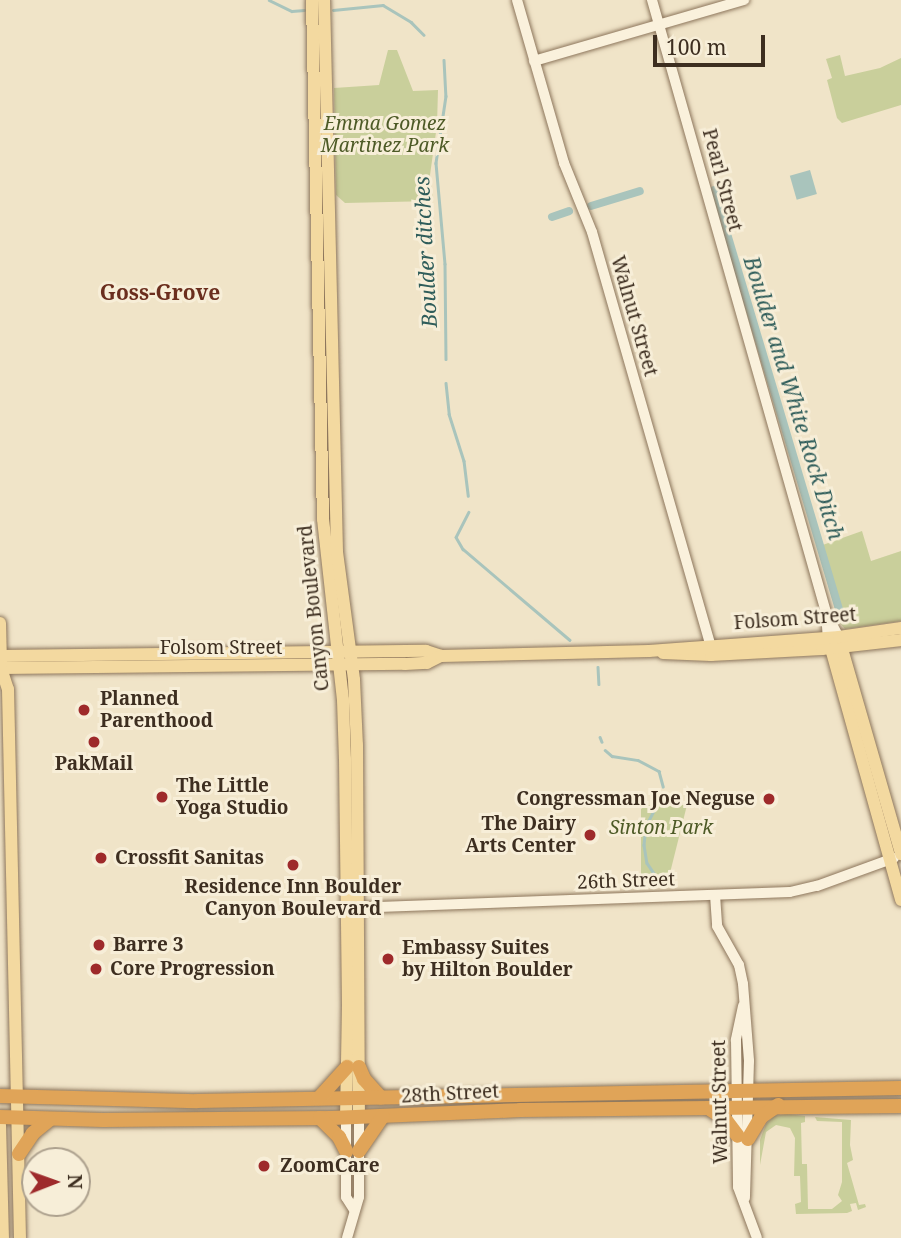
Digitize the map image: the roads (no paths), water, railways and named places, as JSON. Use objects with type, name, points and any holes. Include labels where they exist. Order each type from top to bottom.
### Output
[{"type":"highway","points":[[319,1098],[353,1067],[381,1098]]},
{"type":"highway","name":"28th Street","points":[[0,1096],[187,1101],[901,1088]]},
{"type":"highway","points":[[703,1106],[726,1119],[743,1138],[761,1117],[778,1105]]},
{"type":"highway","name":"28th Street","points":[[0,1117],[49,1120],[320,1118],[703,1106],[901,1106]]},
{"type":"highway","points":[[320,1118],[353,1151],[383,1116]]},
{"type":"highway","points":[[19,1154],[33,1133],[49,1120]]},
{"type":"main road","name":"Canyon Boulevard","points":[[312,0],[323,516],[345,659]]},
{"type":"main road","name":"Canyon Boulevard","points":[[324,0],[337,552],[345,659],[353,907],[353,1117]]},
{"type":"main road","points":[[0,623],[0,664],[8,690],[20,1238]]},
{"type":"main road","name":"Folsom Street","points":[[649,650],[701,655],[835,643],[901,628]]},
{"type":"main road","name":"Folsom Street","points":[[0,664],[345,659],[426,663],[441,656],[649,650],[710,644],[901,640]]},
{"type":"main road","name":"Pearl Street","points":[[835,643],[853,729],[897,857]]},
{"type":"main road","name":"Pearl Street","points":[[835,643],[878,774],[897,857],[901,900]]},
{"type":"main road","points":[[853,729],[864,737],[878,774]]},
{"type":"main road","points":[[0,1125],[3,1238]]},
{"type":"street","name":"Walnut Street","points":[[517,0],[564,163],[592,232],[710,644]]},
{"type":"street","name":"Pearl Street","points":[[652,0],[835,643]]},
{"type":"street","points":[[534,61],[744,0]]},
{"type":"street","name":"26th Street","points":[[353,907],[800,890],[897,857]]},
{"type":"street","name":"Walnut Street","points":[[715,895],[717,926],[742,975],[743,1006],[737,1029],[742,1089],[745,1198],[757,1238]]},
{"type":"street","name":"Canyon Boulevard","points":[[347,1238],[354,1210],[346,1197],[353,1151],[353,1117]]},
{"type":"water","points":[[810,170],[817,194],[797,200],[790,176]]},
{"type":"waterway","name":"Boulder ditches","points":[[269,0],[292,11],[304,10]]},
{"type":"waterway","name":"Boulder ditches","points":[[333,10],[383,5],[411,22],[424,35]]},
{"type":"waterway","name":"Boulder ditches","points":[[444,60],[446,96],[436,163],[445,264],[446,359]]},
{"type":"waterway","name":"Boulder and White Rock Ditch","points":[[714,190],[841,616]]},
{"type":"waterway","name":"Boulder and White Rock Ditch","points":[[591,206],[640,191]]},
{"type":"waterway","name":"Boulder and White Rock Ditch","points":[[552,217],[569,211]]},
{"type":"waterway","name":"Boulder ditches","points":[[446,383],[449,414],[464,461],[468,496]]},
{"type":"waterway","points":[[469,512],[456,537],[463,549],[570,640]]},
{"type":"waterway","points":[[598,667],[599,684]]},
{"type":"waterway","points":[[600,737],[602,742]]},
{"type":"waterway","points":[[605,750],[612,756],[638,760],[659,771],[663,786]]},
{"type":"waterway","points":[[661,798],[646,826],[644,845],[647,863],[662,885]]},
{"type":"place","name":"Planned Parenthood","points":[[84,710]]},
{"type":"place","name":"PakMail","points":[[94,742]]},
{"type":"place","name":"The Little Yoga Studio","points":[[162,797]]},
{"type":"place","name":"Congressman Joe Neguse","points":[[769,799]]},
{"type":"place","name":"The Dairy Arts Center","points":[[590,835]]},
{"type":"place","name":"Crossfit Sanitas","points":[[101,858]]},
{"type":"place","name":"Residence Inn Boulder Canyon Boulevard","points":[[293,865]]},
{"type":"place","name":"Barre 3","points":[[99,945]]},
{"type":"place","name":"Embassy Suites by Hilton Boulder","points":[[388,959]]},
{"type":"place","name":"Core Progression","points":[[96,969]]},
{"type":"place","name":"ZoomCare","points":[[264,1166]]},
{"type":"district","name":"Goss-Grove","points":[[160,292]]},
{"type":"park label","name":"Emma Gomez Martinez Park","points":[[385,135]]},
{"type":"park label","name":"Sinton Park","points":[[661,828]]}]
